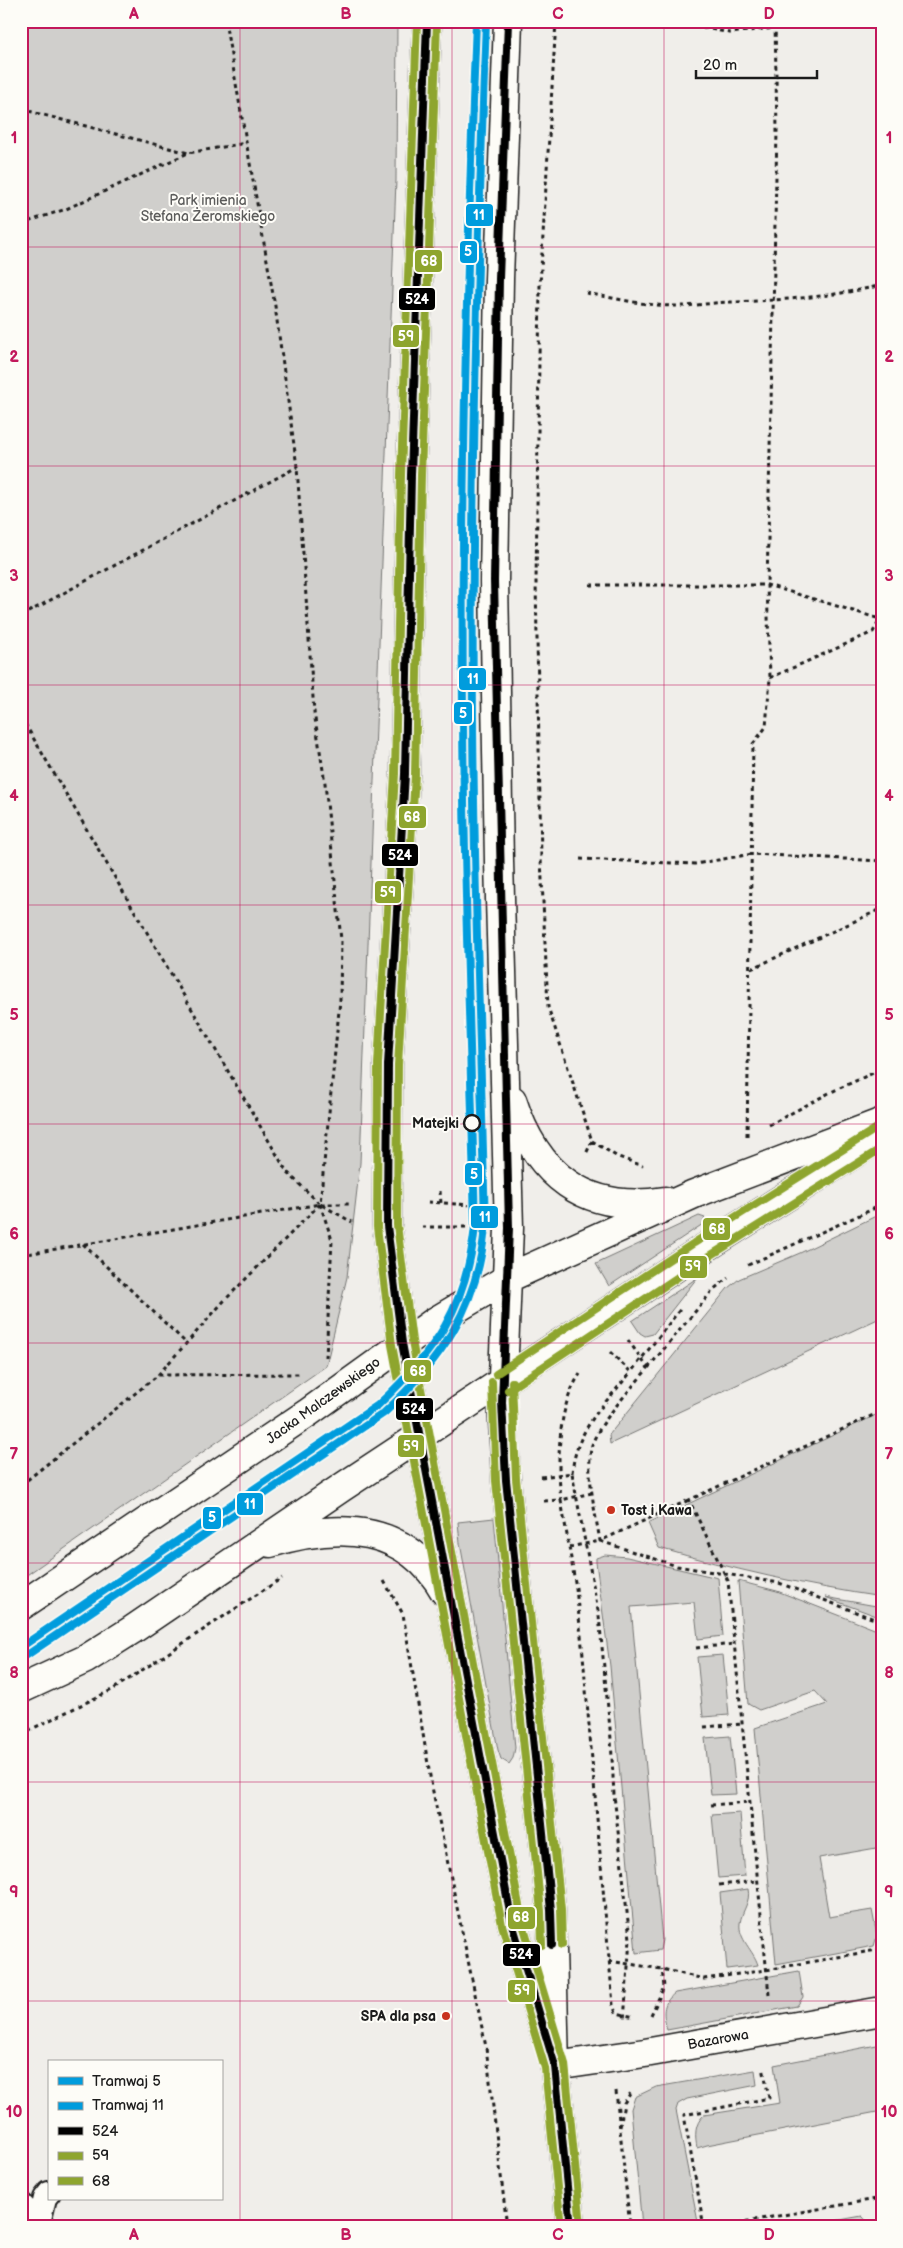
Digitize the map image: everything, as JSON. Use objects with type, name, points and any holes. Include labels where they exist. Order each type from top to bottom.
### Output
[{"type":"street","points":[[427,21],[411,466],[405,774],[388,1065],[387,1226],[402,1343],[512,1922],[555,2066]]},
{"type":"street","points":[[508,21],[498,279],[494,581],[499,851],[506,1068],[508,1278],[502,1382],[506,1480],[551,1910],[555,2066],[571,2227]]},
{"type":"street","name":"Jacka Malczewskiego","points":[[506,1068],[510,1092],[524,1130],[552,1172],[569,1186],[600,1199],[636,1204],[671,1200],[694,1194]]},
{"type":"street","name":"Jacka Malczewskiego","points":[[21,1606],[309,1412],[402,1343],[457,1307],[508,1278],[694,1194],[882,1123]]},
{"type":"street","points":[[21,1689],[86,1659],[716,1240],[882,1136]]},
{"type":"street","points":[[246,1553],[272,1542],[318,1532],[341,1531],[377,1536],[411,1551],[426,1564],[440,1582],[453,1609]]},
{"type":"street","name":"Bazarowa","points":[[555,2066],[645,2053],[882,2011]]},
{"type":"lane","points":[[39,2225],[45,2198],[48,2194]]},
{"type":"lane","points":[[21,2204],[39,2225]]},
{"type":"path","points":[[225,21],[275,306],[297,467],[314,712],[325,784],[341,940],[340,1000],[320,1204],[332,1240],[326,1359]]},
{"type":"path","points":[[556,21],[540,285],[536,582],[541,859],[548,1008],[592,1141],[616,1156],[648,1168]]},
{"type":"path","points":[[672,21],[730,33],[775,28]]},
{"type":"path","points":[[755,1132],[746,1137],[753,744],[766,727],[770,678],[767,585],[777,131],[775,21]]},
{"type":"path","points":[[21,109],[188,153]]},
{"type":"path","points":[[21,224],[66,209],[188,153],[246,143]]},
{"type":"path","points":[[586,293],[633,302],[683,306],[773,301],[847,294],[882,285]]},
{"type":"path","points":[[21,616],[297,467]]},
{"type":"path","points":[[590,585],[767,585],[881,618],[873,632],[770,678]]},
{"type":"path","points":[[21,717],[287,1172],[320,1204],[358,1226]]},
{"type":"path","points":[[580,859],[695,864],[752,854],[882,861]]},
{"type":"path","points":[[750,969],[880,909],[882,916]]},
{"type":"path","points":[[764,1128],[831,1092],[882,1069]]},
{"type":"path","points":[[584,1156],[592,1141]]},
{"type":"path","points":[[440,1191],[441,1203]]},
{"type":"path","points":[[428,1202],[474,1205]]},
{"type":"path","points":[[21,1485],[158,1375],[224,1301],[320,1204]]},
{"type":"path","points":[[21,1255],[320,1204],[357,1204]]},
{"type":"path","points":[[746,1266],[882,1205]]},
{"type":"path","points":[[430,1227],[481,1227]]},
{"type":"path","points":[[83,1244],[186,1343]]},
{"type":"path","points":[[600,1541],[592,1493],[592,1443],[608,1419],[648,1368],[714,1290],[732,1274]]},
{"type":"path","points":[[624,1335],[648,1368]]},
{"type":"path","points":[[607,1346],[618,1362],[631,1372]]},
{"type":"path","points":[[572,1473],[574,1455],[584,1429],[641,1359]]},
{"type":"path","points":[[158,1375],[307,1374]]},
{"type":"path","points":[[569,1547],[600,1541],[882,1411]]},
{"type":"path","points":[[592,1493],[561,1500],[576,1588],[583,1655],[613,2005],[616,2012],[641,2018]]},
{"type":"path","points":[[689,1500],[726,1573],[772,2030]]},
{"type":"path","points":[[600,1541],[677,1566],[779,1583],[882,1622]]},
{"type":"path","points":[[21,1734],[112,1690],[289,1574]]},
{"type":"path","points":[[380,1578],[386,1582],[402,1614],[431,1782],[486,2047],[507,2227]]},
{"type":"path","points":[[696,1648],[734,1644]]},
{"type":"path","points":[[704,1727],[742,1724]]},
{"type":"path","points":[[711,1805],[749,1802]]},
{"type":"path","points":[[719,1885],[757,1881]]},
{"type":"path","points":[[880,1908],[882,1919]]},
{"type":"path","points":[[609,1961],[662,1969],[704,1979],[882,1949]]},
{"type":"path","points":[[704,2227],[684,2115],[769,2098],[764,2070]]},
{"type":"path","points":[[630,2227],[619,2131],[624,2103],[633,2090]]},
{"type":"path","points":[[714,2227],[882,2198]]},
{"type":"green space","name":"Park imienia Stefana Żeromskiego","points":[[21,21],[397,21],[396,180],[360,1163],[347,1277],[326,1366],[21,1579]]},
{"type":"green space","points":[[882,1213],[882,1317],[610,1444],[609,1435],[728,1288],[739,1279],[800,1253]]},
{"type":"green space","points":[[699,1216],[705,1218],[703,1224],[609,1286],[596,1264]]},
{"type":"green space","points":[[697,1278],[653,1334],[645,1336],[640,1333],[632,1321]]},
{"type":"green space","points":[[882,1412],[882,1597],[770,1576],[659,1548],[648,1523]]},
{"type":"green space","points":[[494,1518],[515,1748],[513,1758],[509,1764],[501,1759],[498,1750],[460,1543],[458,1522]]},
{"type":"green space","points":[[605,1555],[627,1557],[718,1578],[723,1636],[698,1639],[694,1602],[631,1607],[662,1940],[660,1950],[636,1953],[610,1666],[596,1562],[596,1558]]},
{"type":"green space","points":[[738,1581],[777,1591],[882,1632],[882,1847],[819,1858],[829,1917],[872,1910],[877,1936],[874,1946],[776,1964],[755,1728],[827,1704],[815,1691],[759,1710],[748,1704]]},
{"type":"green space","points":[[825,1597],[882,1607],[882,1618]]},
{"type":"green space","points":[[723,1655],[729,1715],[703,1717],[697,1657]]},
{"type":"green space","points":[[730,1736],[736,1794],[711,1795],[705,1738]]},
{"type":"green space","points":[[740,1813],[745,1876],[718,1878],[712,1815]]},
{"type":"green space","points":[[748,1889],[749,1894],[741,1918],[740,1929],[758,1965],[727,1969],[720,1893]]},
{"type":"green space","points":[[799,1971],[803,1997],[797,2006],[667,2030],[665,2005],[675,1993]]},
{"type":"green space","points":[[882,2044],[882,2111],[697,2148],[697,2126],[704,2115],[780,2103],[774,2065]]},
{"type":"green space","points":[[755,2070],[757,2085],[687,2099],[678,2104],[676,2110],[699,2227],[642,2227],[631,2109],[635,2097],[656,2087]]},
{"type":"green space","points":[[862,2216],[872,2227],[801,2227]]},
{"type":"tram line","name":"5","points":[[21,1647],[378,1405],[416,1366],[445,1326],[456,1305],[471,1256],[475,1227],[465,845],[463,544],[465,370],[476,21]]},
{"type":"tram line","name":"11","points":[[27,1655],[384,1413],[405,1393],[440,1352],[454,1330],[474,1282],[481,1256],[485,1227],[475,845],[473,544],[475,370],[486,21]]},
{"type":"transit line","name":"59","points":[[417,21],[401,475],[395,774],[378,1064],[377,1227],[392,1345],[502,1925],[545,2068],[561,2227]]},
{"type":"transit line","name":"524","points":[[427,21],[411,475],[405,774],[388,1065],[387,1226],[402,1343],[512,1923],[555,2066],[571,2227]]},
{"type":"transit line","name":"68","points":[[437,21],[421,475],[415,774],[398,1065],[397,1225],[412,1341],[522,1921],[565,2064],[581,2226]]},
{"type":"transit line","name":"524","points":[[508,21],[499,279],[494,581],[509,1228],[502,1402],[506,1480],[551,1910],[552,1945]]},
{"type":"transit line","name":"68","points":[[496,1374],[694,1243],[877,1128]]},
{"type":"transit line","name":"59","points":[[508,1390],[705,1259],[882,1148]]},
{"type":"transit line","name":"59","points":[[492,1382],[496,1481],[541,1911],[542,1945]]},
{"type":"transit line","name":"68","points":[[512,1382],[516,1479],[561,1909],[562,1945]]},
{"type":"place","name":"Matejki","points":[[472,1123]]},
{"type":"place","name":"Tost i Kawa","points":[[611,1510]]},
{"type":"place","name":"SPA dla psa","points":[[446,2016]]}]
